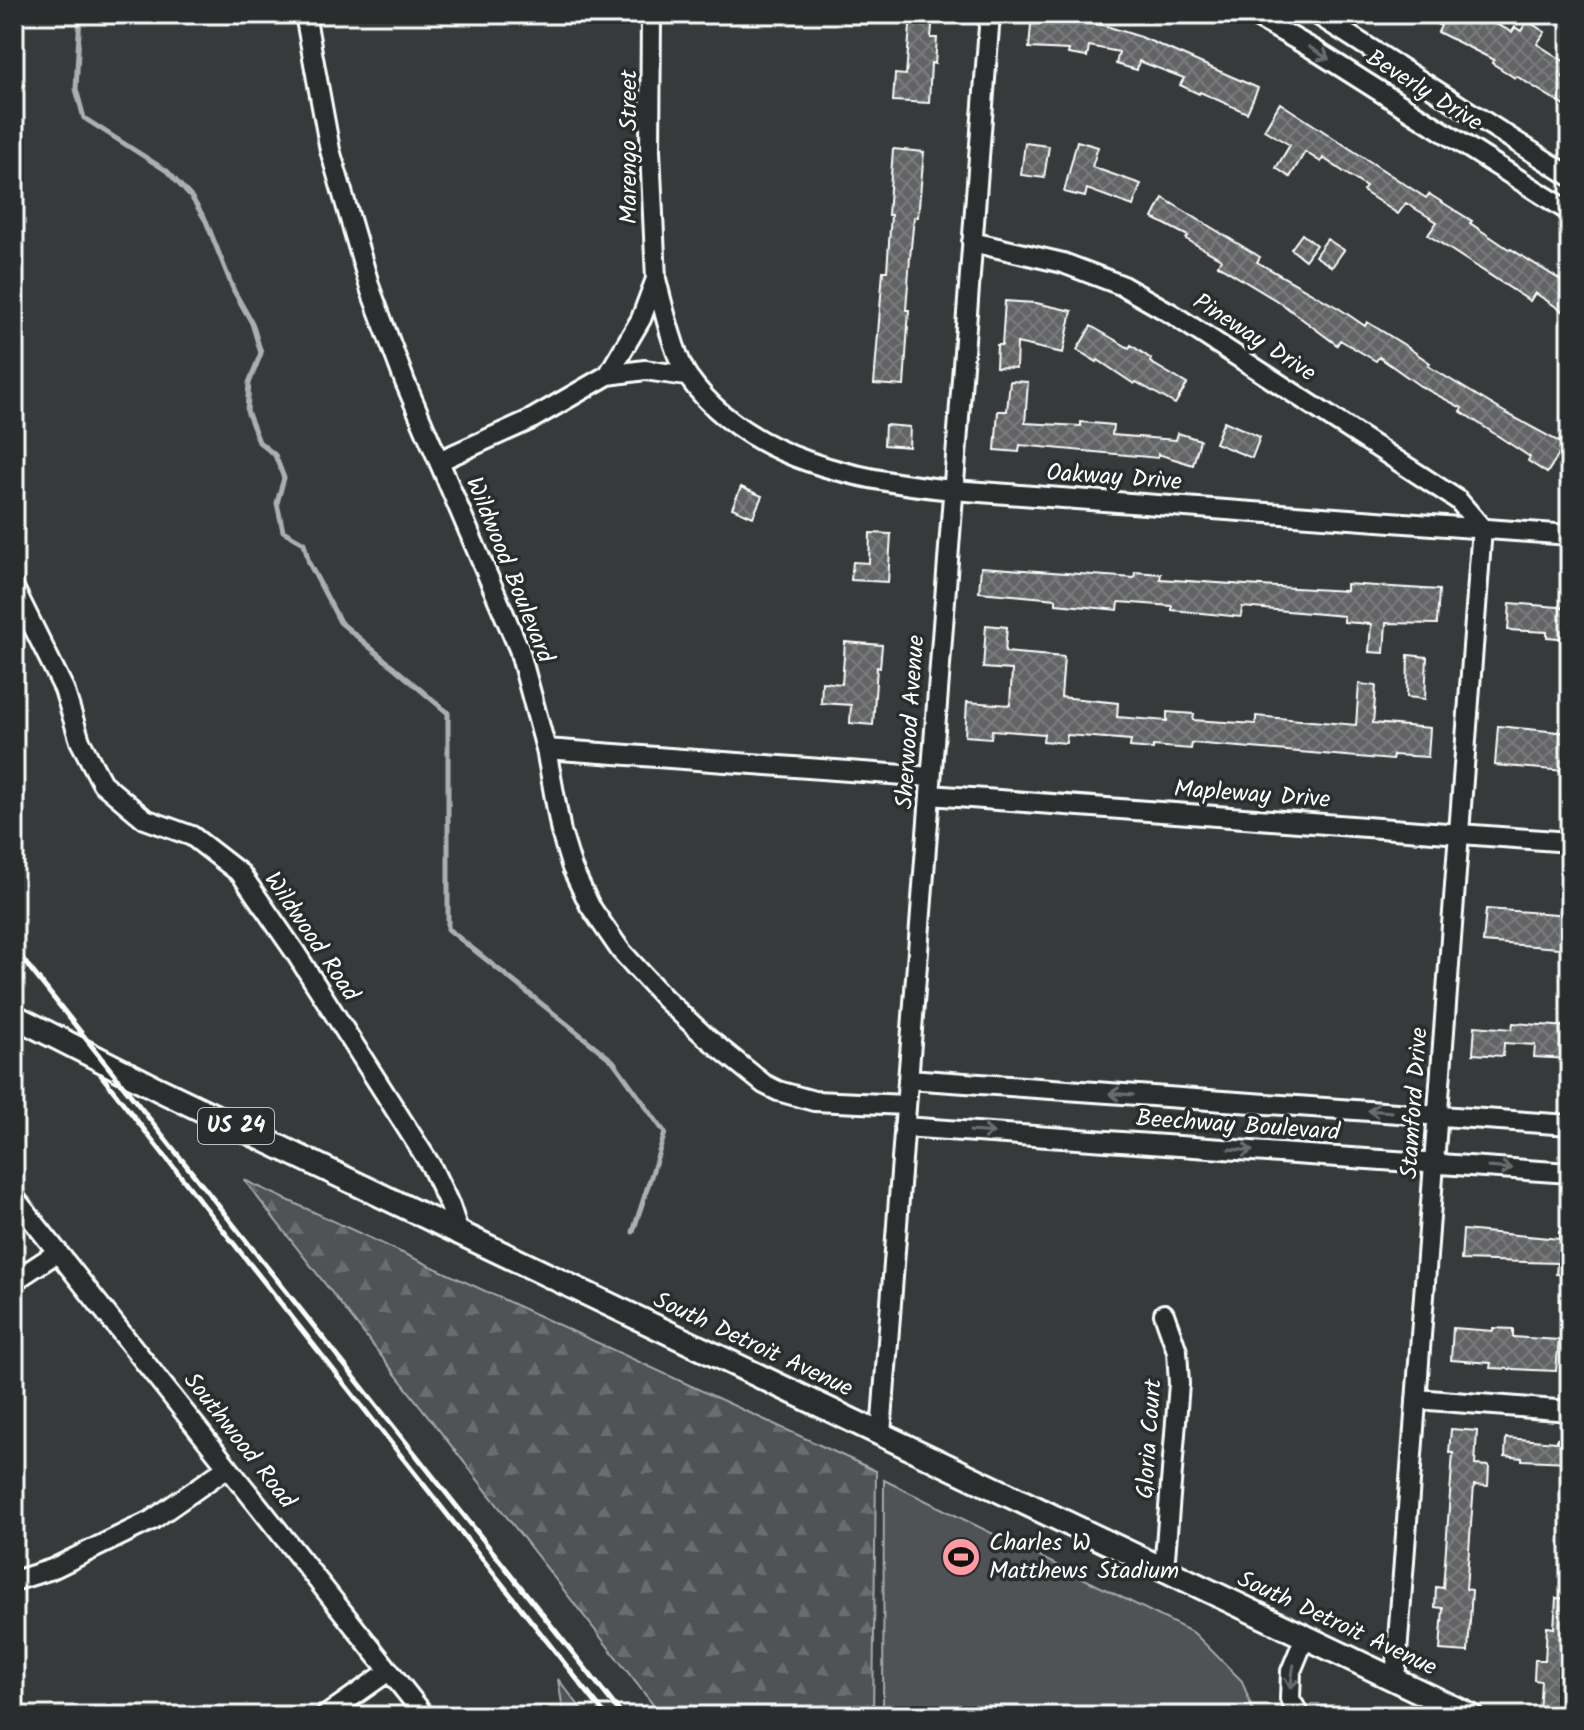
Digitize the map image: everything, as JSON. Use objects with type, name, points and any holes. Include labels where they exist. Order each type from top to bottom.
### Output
[{"type":"main road","name":"South Detroit Avenue","points":[[14,1016],[158,1089],[1471,1716]]},
{"type":"street","name":"Wildwood Boulevard","points":[[305,14],[330,150],[371,291],[405,382],[519,649],[546,749],[561,832],[572,868],[601,924],[665,999],[764,1084],[814,1101],[906,1105]]},
{"type":"street","name":"Marengo Street","points":[[439,461],[530,420],[608,375],[645,370],[686,376],[656,279],[650,150],[651,14]]},
{"type":"street","name":"Sherwood Avenue","points":[[881,1433],[990,14]]},
{"type":"street","name":"Beverly Drive","points":[[1251,14],[1313,49],[1570,212]]},
{"type":"street","name":"Beverly Drive","points":[[1316,14],[1570,176]]},
{"type":"street","name":"Pineway Drive","points":[[972,242],[1063,263],[1121,285],[1172,314],[1458,500],[1482,528]]},
{"type":"street","name":"Marengo Street","points":[[608,375],[641,319],[656,279]]},
{"type":"street","name":"Oakway Drive","points":[[686,376],[723,416],[786,453],[836,471],[871,479],[953,490],[1570,535]]},
{"type":"street","name":"Stamford Drive","points":[[1395,1680],[1482,528]]},
{"type":"street","name":"Wildwood Road","points":[[14,588],[64,689],[80,741],[102,783],[145,819],[192,836],[241,874],[295,952],[431,1166],[459,1233]]},
{"type":"street","name":"Mapleway Drive","points":[[546,749],[1570,842]]},
{"type":"street","name":"Beechway Boulevard","points":[[908,1079],[1570,1125]]},
{"type":"street","name":"Beechway Boulevard","points":[[904,1127],[1570,1173]]},
{"type":"street","name":"Southwood Road","points":[[14,1197],[425,1716]]},
{"type":"street","points":[[14,1281],[58,1252]]},
{"type":"street","name":"Gloria Court","points":[[1164,1314],[1177,1351],[1179,1384],[1164,1570]]},
{"type":"street","points":[[1416,1399],[1570,1411]]},
{"type":"street","points":[[14,1581],[52,1569],[104,1546],[152,1520],[228,1467]]},
{"type":"street","points":[[1300,1716],[1290,1699],[1291,1671],[1305,1637]]},
{"type":"street","points":[[325,1716],[389,1671]]},
{"type":"green space","points":[[244,1180],[876,1471],[873,1716],[662,1716]]},
{"type":"green space","name":"Charles W Matthews Stadium","points":[[884,1480],[1194,1633],[1242,1681],[1255,1716],[883,1716]]},
{"type":"green space","points":[[558,1679],[587,1716],[564,1716]]},
{"type":"building","points":[[911,14],[933,14],[931,38],[937,38],[935,64],[931,63],[929,103],[893,101],[895,74],[906,75]]},
{"type":"building","points":[[1032,14],[1054,14],[1141,37],[1258,88],[1247,113],[1180,85],[1184,78],[1139,61],[1137,70],[1116,64],[1119,52],[1089,46],[1087,57],[1068,54],[1069,50],[1029,48]]},
{"type":"building","points":[[1417,14],[1476,14],[1512,32],[1515,27],[1521,31],[1527,21],[1545,32],[1537,44],[1570,65],[1563,77],[1570,82],[1570,109],[1515,78],[1492,63],[1494,60],[1438,32],[1441,26]]},
{"type":"building","points":[[1280,103],[1426,198],[1429,194],[1472,221],[1470,223],[1510,250],[1570,286],[1570,316],[1535,293],[1530,301],[1428,235],[1437,222],[1406,203],[1398,214],[1363,191],[1366,187],[1323,158],[1321,162],[1305,152],[1290,177],[1276,168],[1290,145],[1264,130]]},
{"type":"building","points":[[1077,141],[1098,147],[1092,167],[1141,184],[1133,206],[1087,189],[1085,197],[1064,192]]},
{"type":"building","points":[[1025,143],[1049,146],[1044,178],[1021,175]]},
{"type":"building","points":[[893,149],[924,152],[918,217],[914,217],[910,258],[904,386],[874,384],[883,271],[887,271]]},
{"type":"building","points":[[1163,198],[1260,257],[1257,262],[1365,326],[1367,322],[1430,363],[1428,366],[1565,445],[1547,473],[1528,461],[1530,457],[1460,411],[1462,408],[1420,386],[1379,357],[1376,361],[1340,340],[1337,345],[1282,304],[1218,265],[1221,259],[1186,239],[1188,236],[1153,218]]},
{"type":"building","points":[[1302,234],[1316,245],[1305,260],[1291,249]]},
{"type":"building","points":[[1327,239],[1344,250],[1332,267],[1315,256]]},
{"type":"building","points":[[1005,301],[1036,303],[1072,311],[1063,353],[1017,343],[1016,368],[996,367],[997,345],[1002,345]]},
{"type":"building","points":[[1091,326],[1129,348],[1131,345],[1151,359],[1150,362],[1187,384],[1175,404],[1077,350]]},
{"type":"building","points":[[1010,381],[1028,382],[1025,423],[1113,425],[1112,435],[1176,440],[1178,433],[1200,440],[1193,465],[1158,454],[1158,458],[1020,445],[1019,452],[995,450],[998,411],[1007,411]]},
{"type":"building","points":[[1224,421],[1260,437],[1252,458],[1215,443]]},
{"type":"building","points":[[885,425],[910,427],[909,447],[884,445]]},
{"type":"building","points":[[741,487],[762,496],[753,517],[732,508]]},
{"type":"building","points":[[870,533],[891,534],[888,582],[851,580],[853,562],[869,563]]},
{"type":"building","points":[[981,567],[1134,578],[1135,572],[1161,574],[1160,579],[1346,591],[1346,584],[1439,590],[1437,624],[1386,623],[1384,653],[1369,652],[1371,624],[1344,622],[1344,616],[1242,607],[1241,617],[1172,610],[1172,606],[1119,602],[1118,610],[1056,604],[1056,599],[979,592]]},
{"type":"building","points":[[1510,603],[1570,608],[1569,639],[1547,637],[1547,632],[1508,630]]},
{"type":"building","points":[[986,625],[1007,627],[1005,652],[1064,657],[1061,697],[1118,703],[1117,717],[1167,721],[1167,712],[1194,714],[1193,720],[1256,724],[1256,716],[1356,725],[1359,684],[1376,686],[1373,723],[1430,728],[1428,757],[1393,755],[1392,760],[1192,743],[1191,749],[1153,746],[1153,749],[1130,747],[1131,740],[1067,735],[1066,743],[1043,741],[1044,734],[992,730],[991,738],[965,736],[967,702],[1010,705],[1012,670],[983,668]]},
{"type":"building","points":[[845,642],[882,645],[880,668],[877,667],[873,725],[850,723],[851,705],[821,703],[822,682],[842,684]]},
{"type":"building","points":[[1408,655],[1427,657],[1425,699],[1407,697]]},
{"type":"building","points":[[1498,726],[1568,733],[1565,771],[1495,765]]},
{"type":"building","points":[[1486,909],[1570,915],[1570,949],[1483,942]]},
{"type":"building","points":[[1513,1023],[1570,1027],[1570,1059],[1534,1057],[1535,1045],[1504,1043],[1503,1056],[1473,1054],[1475,1026],[1512,1029]]},
{"type":"building","points":[[1463,1230],[1559,1239],[1559,1232],[1570,1232],[1570,1275],[1556,1274],[1557,1263],[1461,1260]]},
{"type":"building","points":[[1453,1328],[1513,1329],[1513,1337],[1559,1340],[1556,1371],[1490,1368],[1491,1363],[1451,1360]]},
{"type":"building","points":[[1451,1429],[1477,1431],[1475,1465],[1489,1466],[1488,1486],[1474,1485],[1466,1589],[1472,1590],[1468,1652],[1440,1650],[1443,1608],[1435,1607],[1436,1587],[1443,1588],[1453,1453],[1449,1453]]},
{"type":"building","points":[[1506,1438],[1557,1442],[1557,1438],[1570,1439],[1570,1462],[1522,1460],[1505,1456]]},
{"type":"building","points":[[1556,1598],[1570,1599],[1570,1714],[1539,1712],[1541,1681],[1534,1680],[1535,1660],[1545,1660],[1547,1627],[1554,1628]]},
{"type":"waterway","points":[[80,14],[76,89],[84,118],[167,171],[192,198],[206,221],[234,291],[252,323],[261,353],[249,383],[247,411],[259,442],[275,455],[284,478],[277,503],[283,531],[304,543],[309,563],[340,622],[448,713],[448,929],[613,1061],[665,1133],[633,1232]]},
{"type":"railway","points":[[14,948],[623,1716]]},
{"type":"railway","points":[[101,1075],[606,1716]]},
{"type":"place","name":"Charles W Matthews Stadium","points":[[961,1557]]}]
